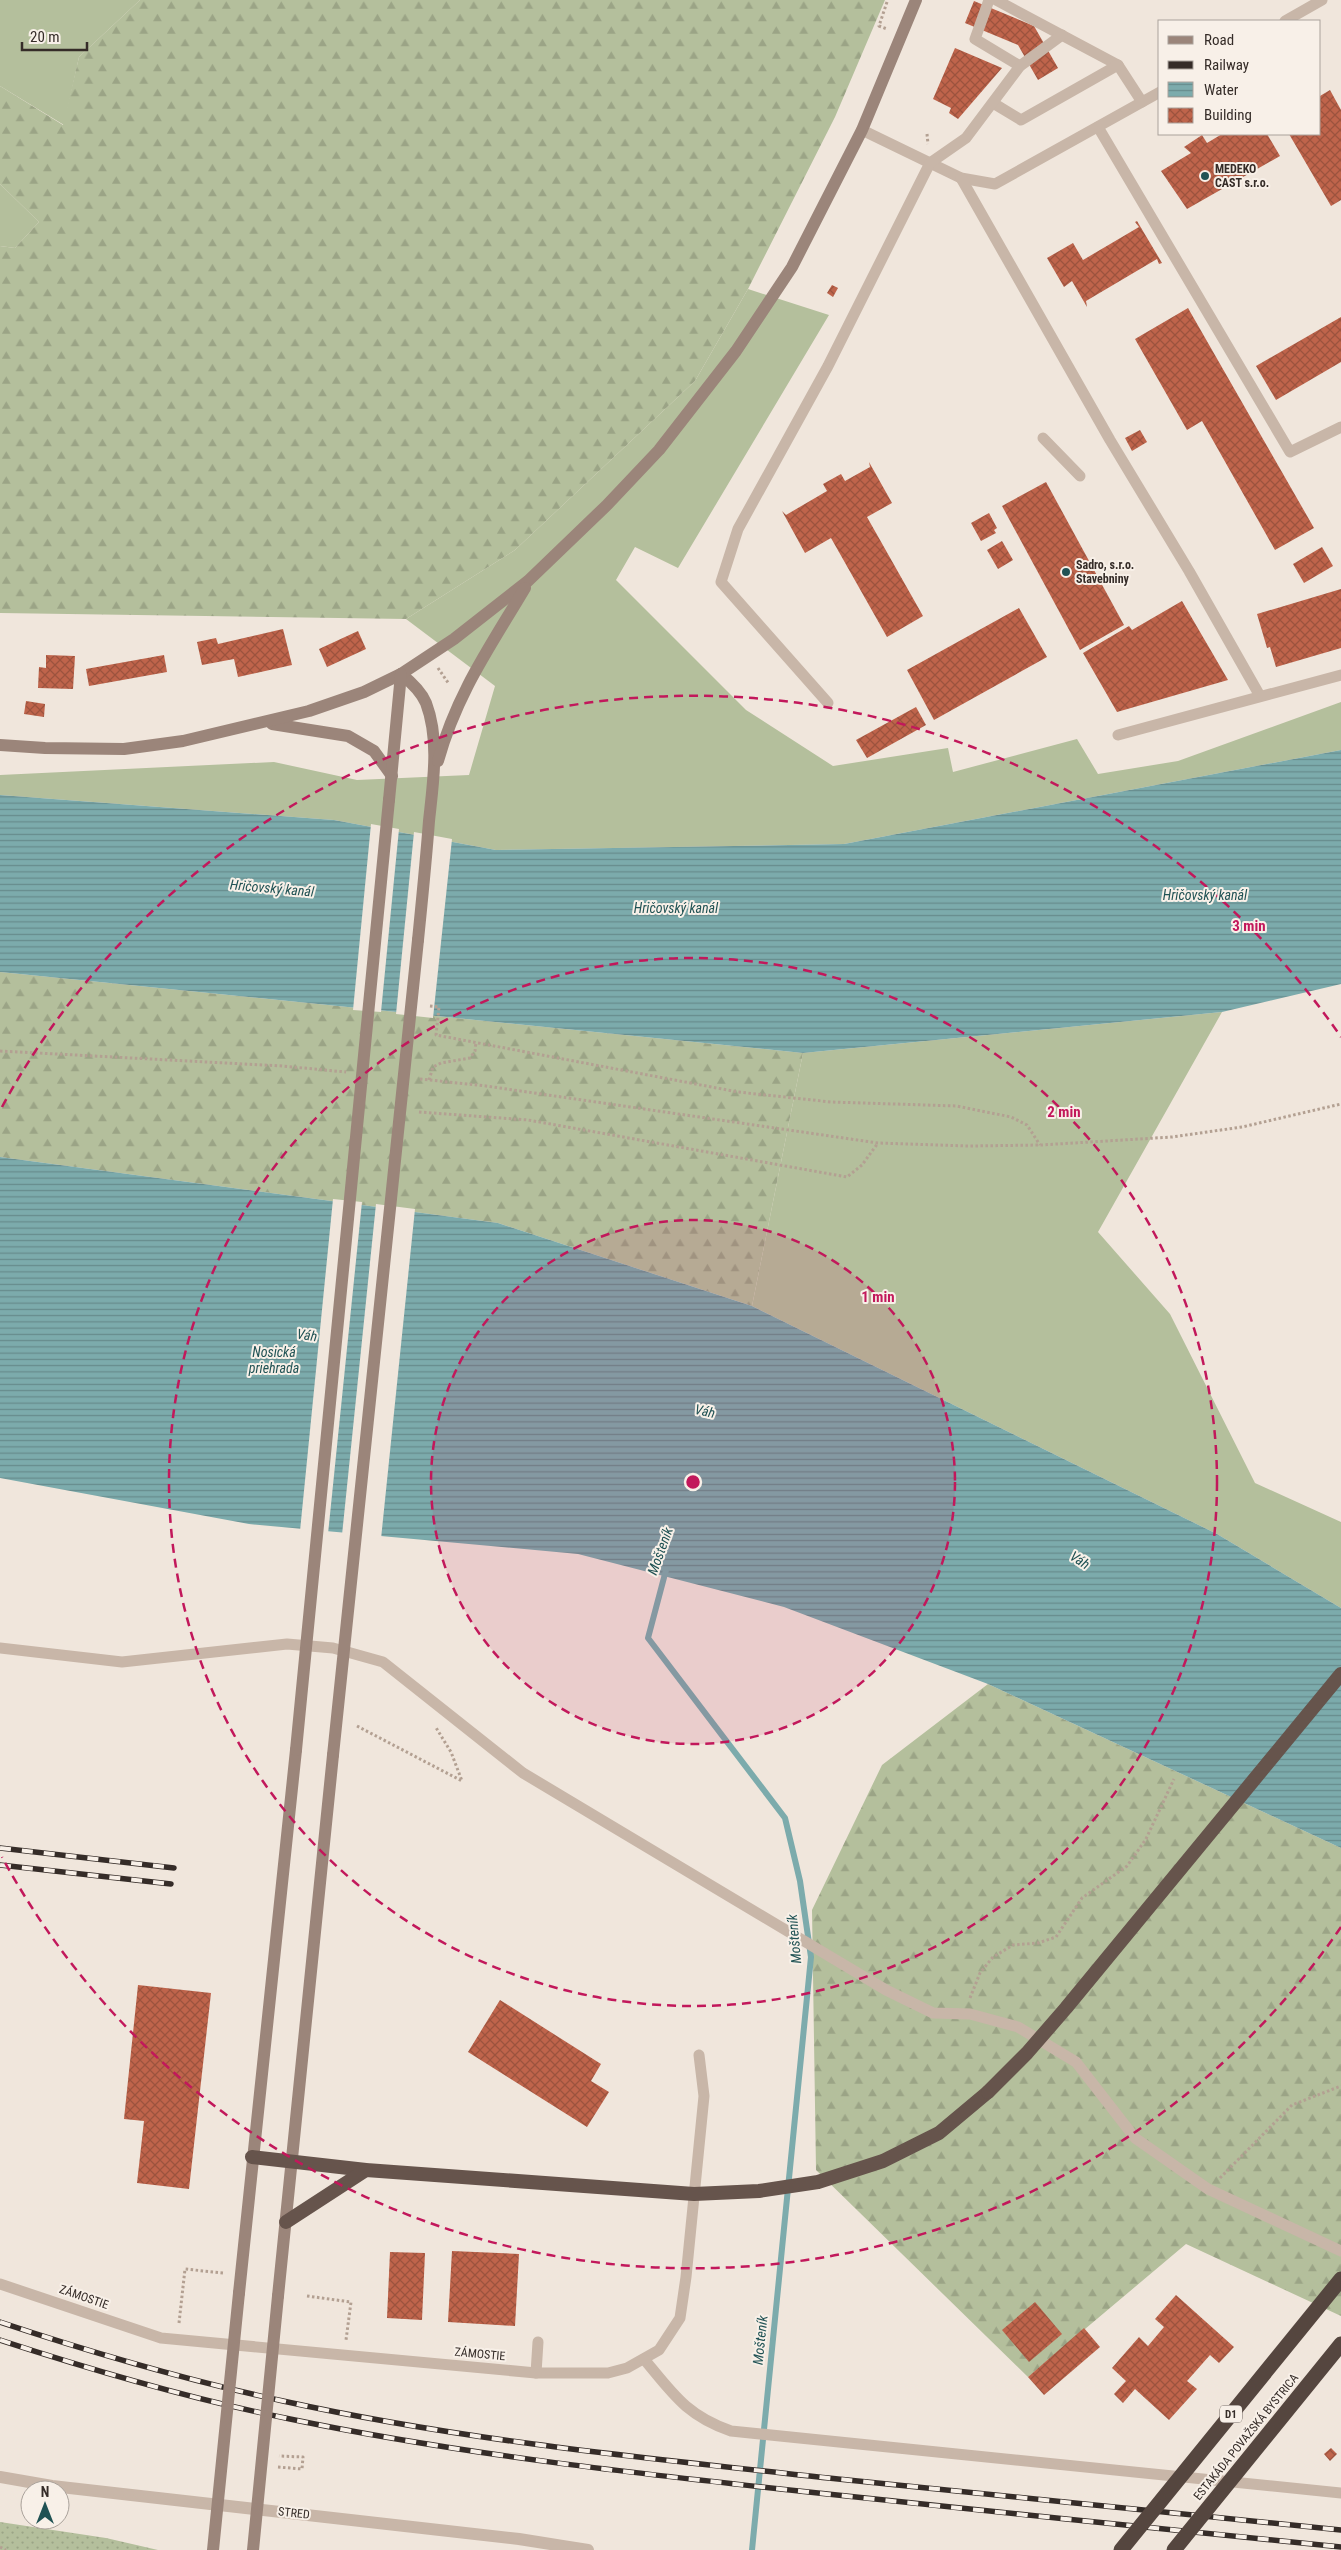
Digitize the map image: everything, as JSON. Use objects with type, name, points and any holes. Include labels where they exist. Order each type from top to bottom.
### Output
[{"type":"highway","points":[[252,2157],[366,2170],[694,2194],[759,2191],[818,2182],[854,2172],[913,2147],[939,2133],[988,2092],[1027,2054],[1341,1674]]},
{"type":"highway","points":[[286,2222],[366,2170]]},
{"type":"highway","name":"ESTAKÁDA POVAŽSKÁ BYSTRICA","points":[[1121,2550],[1341,2279]]},
{"type":"highway","name":"ESTAKÁDA POVAŽSKÁ BYSTRICA","points":[[1174,2550],[1341,2344]]},
{"type":"main road","points":[[0,745],[45,748],[124,749],[183,741],[265,723],[347,699],[401,674],[454,639],[528,581],[606,506],[659,450],[730,358],[792,267],[862,130],[916,0]]},
{"type":"main road","points":[[434,778],[450,723],[473,673],[528,581]]},
{"type":"main road","points":[[213,2550],[252,2157],[296,1750],[401,674]]},
{"type":"main road","points":[[253,2550],[434,778],[432,726],[426,702],[413,683],[401,674]]},
{"type":"main road","points":[[265,723],[348,736],[374,751],[392,776]]},
{"type":"street","name":"STRED","points":[[0,2478],[52,2486],[519,2539],[588,2550]]},
{"type":"lane","points":[[989,0],[975,39],[1020,66]]},
{"type":"lane","points":[[996,0],[1118,65],[1142,102]]},
{"type":"lane","points":[[1287,20],[1322,0]]},
{"type":"lane","points":[[828,703],[721,582],[738,529],[828,366],[930,163],[966,138],[1020,66],[1062,35]]},
{"type":"lane","points":[[992,103],[1021,120],[1118,65]]},
{"type":"lane","points":[[862,130],[961,178],[995,184],[1158,93]]},
{"type":"lane","points":[[1098,127],[1290,452],[1341,427]]},
{"type":"lane","points":[[961,178],[1110,440],[1190,571],[1260,696]]},
{"type":"lane","points":[[1043,438],[1080,476]]},
{"type":"lane","points":[[1118,735],[1341,675]]},
{"type":"lane","points":[[0,1648],[122,1662],[287,1644],[333,1648],[383,1662],[524,1773],[886,1990],[933,2013],[970,2014],[1018,2027],[1076,2062],[1135,2138],[1208,2189],[1341,2251]]},
{"type":"lane","name":"ZÁMOSTIE","points":[[0,2284],[161,2338],[536,2372],[608,2373],[627,2368],[659,2350],[680,2318],[686,2278],[704,2096],[699,2055]]},
{"type":"lane","points":[[536,2372],[538,2342]]},
{"type":"lane","points":[[644,2360],[688,2410],[710,2424],[731,2431],[1341,2493]]},
{"type":"path","points":[[438,668],[451,686]]},
{"type":"path","points":[[430,1006],[439,1007],[436,1035],[738,1092],[831,1102],[957,1106],[1011,1117],[1027,1125],[1040,1145]]},
{"type":"path","points":[[429,1080],[433,1068],[440,1063],[470,1058],[475,1052],[476,1042]]},
{"type":"path","points":[[0,1051],[282,1066],[351,1072]]},
{"type":"path","points":[[410,1078],[486,1086],[878,1143],[1040,1145],[1172,1137],[1242,1127],[1341,1104]]},
{"type":"path","points":[[419,1112],[528,1120],[847,1177],[862,1165],[878,1143]]},
{"type":"path","points":[[357,1726],[462,1781],[451,1752],[427,1714],[425,1695]]},
{"type":"path","points":[[970,2014],[970,1995],[980,1973],[993,1957],[1013,1945],[1038,1944],[1056,1936],[1082,1898],[1127,1866],[1146,1839],[1174,1779]]},
{"type":"path","points":[[1208,2189],[1292,2105],[1341,2086]]},
{"type":"path","points":[[178,2326],[185,2270],[223,2273]]},
{"type":"path","points":[[307,2296],[351,2302],[346,2341]]},
{"type":"path","points":[[278,2456],[303,2457],[302,2470],[281,2467]]},
{"type":"path","points":[[0,2547],[6,2550]]},
{"type":"green space","points":[[0,0],[140,0],[79,57],[64,125],[0,86]]},
{"type":"green space","points":[[140,0],[885,0],[835,117],[748,289],[695,381],[515,550],[406,619],[0,613],[0,246],[15,248],[39,222],[0,184],[0,86],[63,125],[79,57]]},
{"type":"green space","points":[[0,184],[39,222],[15,248],[0,246]]},
{"type":"green space","points":[[748,289],[829,315],[678,568],[635,547],[616,580],[746,710],[833,766],[948,748],[953,772],[1077,739],[1098,774],[1178,761],[1341,702],[1341,750],[844,844],[496,850],[334,820],[0,795],[0,775],[274,762],[357,780],[469,775],[495,686],[406,619],[515,550],[695,381]]},
{"type":"green space","points":[[0,972],[803,1053],[752,1306],[498,1223],[0,1157]]},
{"type":"green space","points":[[1222,1012],[1098,1232],[1170,1314],[1255,1483],[1341,1522],[1341,1608],[1217,1534],[752,1306],[803,1053]]},
{"type":"green space","points":[[988,1684],[1341,1848],[1341,2316],[1186,2244],[1028,2377],[816,2170],[812,1910],[882,1765]]},
{"type":"green space","points":[[0,2522],[20,2525],[20,2530],[53,2530],[106,2538],[158,2550],[0,2550]]},
{"type":"water","name":"Hričovský kanál","points":[[1341,750],[1341,984],[1222,1012],[803,1053],[0,972],[0,795],[334,820],[496,850],[844,844]]},
{"type":"water","points":[[0,1157],[498,1223],[752,1306],[1217,1534],[1341,1608],[1341,1848],[988,1684],[784,1607],[578,1554],[249,1524],[0,1478]]},
{"type":"pier","points":[[371,824],[399,829],[381,1012],[353,1010]]},
{"type":"pier","points":[[414,832],[452,839],[433,1018],[396,1014]]},
{"type":"pier","points":[[333,1199],[362,1202],[328,1534],[300,1531]]},
{"type":"pier","points":[[376,1204],[415,1209],[381,1539],[342,1535]]},
{"type":"building","points":[[974,1],[1034,26],[1058,68],[1038,80],[1018,45],[965,23]]},
{"type":"building","points":[[955,48],[1002,68],[958,119],[949,113],[951,108],[933,99]]},
{"type":"building","points":[[1330,90],[1341,110],[1341,200],[1331,206],[1290,135],[1321,135],[1321,95]]},
{"type":"building","name":"MEDEKO CAST s.r.o.","points":[[1202,135],[1207,143],[1220,135],[1268,135],[1280,156],[1187,209],[1161,171],[1191,153],[1184,147]]},
{"type":"building","points":[[1137,221],[1162,263],[1159,264],[1157,259],[1086,301],[1087,307],[1072,281],[1064,287],[1047,258],[1073,243],[1083,260],[1139,227],[1135,222]]},
{"type":"building","points":[[832,285],[838,288],[833,297],[827,293]]},
{"type":"building","points":[[1188,308],[1314,528],[1275,550],[1202,421],[1187,430],[1135,339]]},
{"type":"building","points":[[1341,317],[1341,362],[1276,400],[1256,366]]},
{"type":"building","points":[[1140,430],[1147,442],[1132,451],[1125,438]]},
{"type":"building","points":[[869,462],[892,503],[867,517],[923,616],[887,637],[831,538],[805,553],[782,511],[786,515],[827,491],[823,484],[841,474],[845,481],[870,467]]},
{"type":"building","points":[[1046,482],[1124,625],[1080,650],[1002,506]]},
{"type":"building","points":[[989,513],[997,528],[994,530],[996,533],[981,541],[971,523]]},
{"type":"building","points":[[1002,541],[1013,560],[998,569],[987,550]]},
{"type":"building","points":[[1322,547],[1333,566],[1304,583],[1293,564]]},
{"type":"building","points":[[1341,589],[1341,648],[1276,667],[1270,647],[1267,648],[1257,614]]},
{"type":"building","points":[[1182,601],[1228,680],[1117,712],[1083,653],[1129,626],[1132,630]]},
{"type":"building","points":[[1019,608],[1047,657],[934,720],[907,670]]},
{"type":"building","points":[[283,629],[292,665],[238,677],[234,659],[202,665],[197,642],[216,638],[218,644]]},
{"type":"building","points":[[358,631],[366,649],[327,667],[319,649]]},
{"type":"building","points":[[46,655],[75,656],[73,689],[38,688],[39,667],[46,668]]},
{"type":"building","points":[[164,655],[167,672],[89,686],[86,669]]},
{"type":"building","points":[[26,701],[45,704],[44,717],[24,714]]},
{"type":"building","points":[[916,707],[926,725],[867,758],[856,740]]},
{"type":"building","points":[[138,1985],[211,1993],[189,2189],[137,2183],[144,2121],[124,2119]]},
{"type":"building","points":[[500,2000],[601,2064],[591,2081],[609,2092],[587,2127],[468,2052]]},
{"type":"building","points":[[452,2251],[519,2254],[515,2326],[448,2322]]},
{"type":"building","points":[[390,2252],[425,2253],[422,2320],[387,2318]]},
{"type":"building","points":[[1176,2295],[1234,2347],[1219,2363],[1210,2355],[1187,2381],[1197,2389],[1169,2420],[1135,2389],[1123,2403],[1114,2394],[1126,2381],[1112,2368],[1139,2337],[1148,2346],[1164,2327],[1155,2319]]},
{"type":"building","points":[[1035,2302],[1062,2334],[1029,2362],[1002,2330]]},
{"type":"building","points":[[1084,2328],[1100,2347],[1044,2395],[1028,2377]]},
{"type":"building","points":[[1331,2448],[1337,2454],[1330,2461],[1324,2454]]},
{"type":"waterway","name":"Mošteník","points":[[666,1570],[648,1638],[785,1818],[800,1881],[811,1957],[752,2550]]},
{"type":"railway","points":[[0,1848],[174,1868]]},
{"type":"railway","points":[[0,1865],[171,1884]]},
{"type":"railway","points":[[0,2322],[105,2355],[211,2384],[352,2415],[490,2438],[699,2464],[1341,2530]]},
{"type":"railway","points":[[0,2340],[72,2363],[217,2403],[355,2432],[421,2443],[685,2478],[1341,2547]]},
{"type":"place","name":"MEDEKO CAST s.r.o.","points":[[1205,176]]},
{"type":"place","name":"Sadro, s.r.o. Stavebniny","points":[[1066,572]]},
{"type":"water label","name":"Váh","points":[[307,1335]]},
{"type":"water label","name":"Nosická priehrada","points":[[274,1360]]},
{"type":"water label","name":"Váh","points":[[705,1411]]},
{"type":"water label","name":"Váh","points":[[1080,1560]]}]
